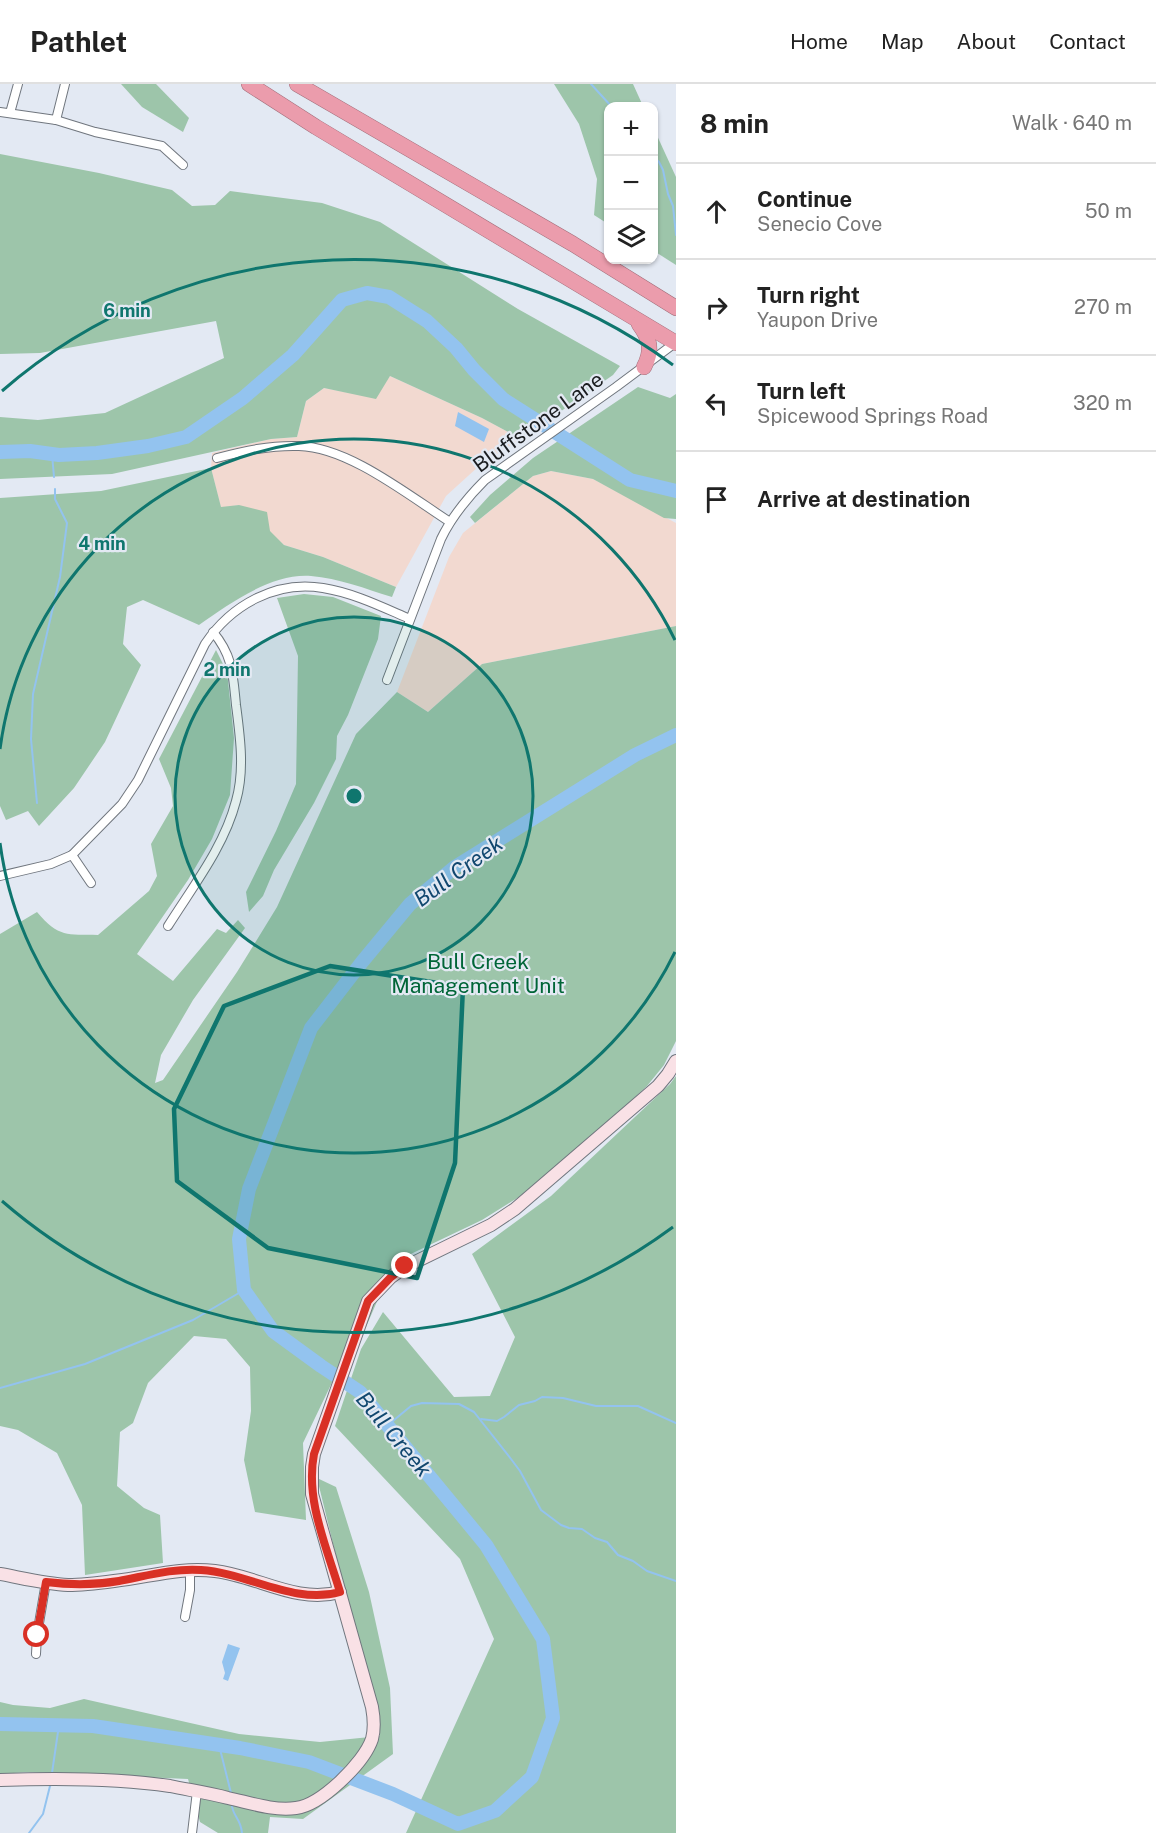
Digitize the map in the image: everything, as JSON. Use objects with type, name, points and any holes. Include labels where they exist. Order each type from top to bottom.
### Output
[{"type":"highway","points":[[249,84],[316,127],[676,342]]},
{"type":"highway","points":[[297,84],[573,244],[676,308]]},
{"type":"highway","points":[[635,319],[649,341],[650,357],[644,367]]},
{"type":"main road","points":[[0,1780],[129,1782],[197,1791],[276,1809],[308,1805],[350,1772],[371,1741],[375,1726],[372,1707],[312,1494],[312,1481],[314,1454],[368,1301],[405,1266],[491,1225],[515,1209],[658,1086],[676,1061]]},
{"type":"main road","points":[[0,1574],[67,1585],[190,1569],[233,1574],[307,1595],[324,1596],[340,1592]]},
{"type":"street","points":[[10,113],[18,84]]},
{"type":"street","points":[[56,120],[65,84]]},
{"type":"street","points":[[0,112],[56,120],[95,132],[162,146],[183,165]]},
{"type":"street","name":"Bluffstone Lane","points":[[387,680],[433,558],[450,522],[469,497],[485,480],[676,342]]},
{"type":"street","points":[[217,458],[267,447],[301,446],[323,451],[359,464],[450,522]]},
{"type":"street","points":[[0,876],[51,864],[72,855],[91,838],[131,793],[213,632],[230,615],[250,602],[275,591],[292,587],[322,588],[342,592],[410,619]]},
{"type":"street","points":[[168,926],[210,861],[237,800],[241,768],[240,737],[231,662],[223,645],[213,632]]},
{"type":"street","points":[[72,855],[91,884]]},
{"type":"street","points":[[185,1617],[190,1590],[190,1569]]},
{"type":"street","points":[[36,1654],[46,1582]]},
{"type":"street","points":[[192,1833],[197,1791]]},
{"type":"highlighted area","points":[[330,966],[463,987],[455,1163],[417,1278],[268,1248],[177,1181],[174,1109],[224,1006]]},
{"type":"shaded area","points":[[390,376],[482,418],[521,439],[479,466],[446,496],[396,587],[323,557],[284,545],[239,505],[221,508],[211,468],[212,453],[271,439],[297,437],[306,401],[324,388],[375,398]]},
{"type":"shaded area","points":[[551,471],[593,479],[676,523],[676,626],[482,664],[428,712],[397,692],[449,557],[463,533],[533,476]]},
{"type":"green space","points":[[121,84],[156,84],[189,118],[183,132],[142,107]]},
{"type":"green space","points":[[554,84],[633,84],[641,102],[604,102],[604,221],[594,215],[597,179],[579,124]]},
{"type":"green space","points":[[658,138],[676,177],[676,265],[658,254]]},
{"type":"green space","points":[[0,154],[172,190],[192,206],[215,205],[230,191],[322,203],[380,222],[518,309],[620,366],[613,375],[521,439],[482,418],[390,376],[376,399],[324,388],[306,401],[297,437],[271,439],[112,474],[0,479],[0,417],[38,420],[105,413],[224,358],[216,321],[40,353],[0,354]]},
{"type":"green space","points":[[638,387],[670,398],[676,394],[676,519],[664,518],[593,479],[551,471],[533,476],[475,523],[470,517],[490,495],[533,458]]},
{"type":"green space","points":[[211,468],[221,507],[239,505],[267,512],[270,531],[284,545],[323,557],[396,587],[392,597],[331,579],[296,576],[281,579],[252,591],[199,625],[143,600],[127,607],[123,644],[141,665],[105,742],[74,788],[39,826],[28,811],[6,820],[0,806],[0,498],[101,491]]},
{"type":"green space","points":[[304,594],[333,597],[381,616],[378,639],[348,715],[337,736],[336,759],[314,803],[274,870],[263,896],[249,912],[246,892],[296,784],[298,656],[277,598]]},
{"type":"green space","name":"Bull Creek Management Unit","points":[[676,626],[676,1041],[664,1065],[647,1086],[592,1137],[519,1197],[482,1220],[394,1262],[366,1327],[356,1317],[338,1370],[303,1443],[306,1520],[255,1512],[244,1460],[251,1411],[250,1367],[226,1339],[194,1336],[148,1383],[133,1423],[120,1432],[117,1486],[144,1508],[160,1515],[163,1563],[85,1575],[82,1505],[57,1453],[18,1430],[0,1426],[0,934],[37,912],[51,926],[64,933],[98,935],[149,891],[157,876],[151,844],[173,806],[171,788],[159,759],[216,650],[227,672],[234,738],[230,795],[212,839],[188,880],[137,954],[173,981],[217,929],[226,933],[238,920],[245,928],[193,1000],[161,1055],[155,1083],[163,1080],[237,972],[277,907],[356,734],[397,692],[428,712],[482,664]]},
{"type":"green space","points":[[676,1076],[676,1833],[406,1833],[494,1639],[460,1559],[335,1426],[361,1349],[383,1312],[454,1397],[490,1396],[515,1337],[472,1254],[551,1196]]},
{"type":"green space","points":[[317,1478],[336,1487],[369,1592],[390,1688],[393,1754],[303,1819],[270,1817],[268,1833],[218,1833],[200,1822],[188,1779],[28,1772],[0,1774],[0,1702],[50,1708],[84,1699],[239,1734],[320,1742],[380,1736]]},
{"type":"water","points":[[458,412],[489,429],[484,442],[455,426]]},
{"type":"water","points":[[228,1644],[240,1648],[228,1681],[223,1679],[225,1673],[222,1662]]},
{"type":"waterway","points":[[591,84],[607,102]]},
{"type":"waterway","points":[[658,161],[663,170],[673,206],[676,235]]},
{"type":"waterway","points":[[0,452],[30,451],[59,455],[97,453],[148,446],[186,437],[243,398],[293,355],[342,300],[367,293],[389,297],[427,321],[456,348],[503,399],[630,480],[676,491]]},
{"type":"waterway","points":[[52,454],[54,477]]},
{"type":"waterway","points":[[37,803],[31,739],[33,694],[60,577],[67,523],[55,499],[55,489]]},
{"type":"waterway","name":"Bull Creek","points":[[0,1724],[93,1726],[240,1748],[309,1762],[393,1794],[458,1824],[495,1811],[532,1777],[553,1718],[543,1639],[486,1545],[360,1392],[273,1331],[244,1290],[239,1239],[249,1189],[311,1028],[410,904],[455,867],[635,755],[676,735]]},
{"type":"waterway","points":[[0,1388],[85,1364],[193,1320],[244,1290]]},
{"type":"waterway","points":[[481,1419],[497,1421],[519,1405],[542,1397],[563,1398],[596,1406],[638,1406],[676,1423]]},
{"type":"waterway","points":[[388,1425],[411,1406],[422,1403],[459,1404],[474,1412],[520,1471],[541,1510],[561,1525],[582,1529],[595,1538],[607,1542],[618,1555],[633,1561],[647,1571],[676,1581]]},
{"type":"waterway","points":[[52,1773],[59,1725]]},
{"type":"waterway","points":[[219,1745],[231,1793]]},
{"type":"waterway","points":[[29,1833],[43,1814],[50,1786]]},
{"type":"waterway","points":[[232,1806],[242,1833]]},
{"type":"route","points":[[37,1635],[46,1582],[67,1585],[117,1581],[165,1572],[200,1570],[233,1574],[307,1595],[324,1596],[340,1592],[312,1494],[314,1454],[368,1301],[377,1290],[405,1266]]}]
